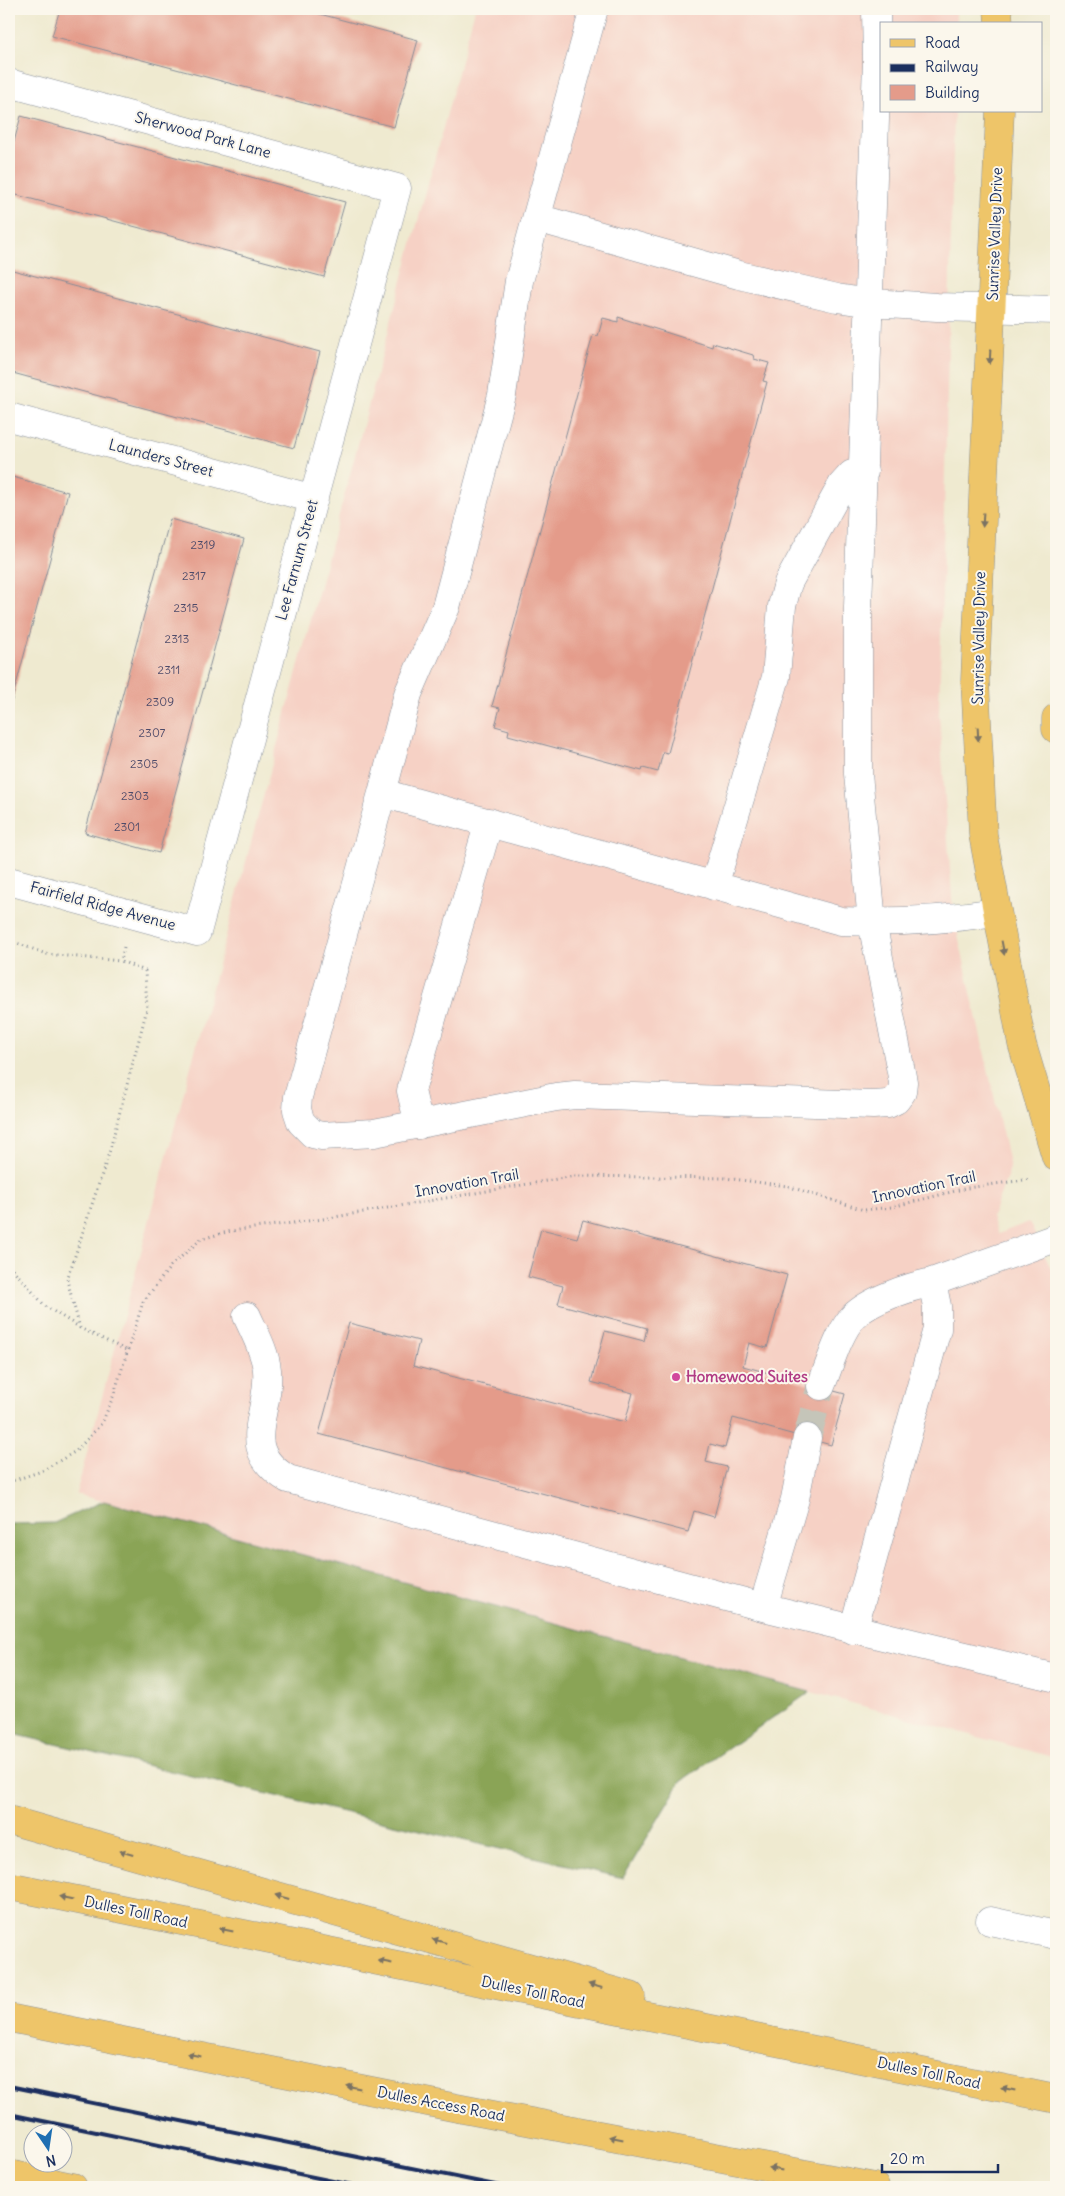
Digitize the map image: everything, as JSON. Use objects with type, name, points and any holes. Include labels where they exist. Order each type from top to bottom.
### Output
[{"type":"main road","points":[[998,9],[999,22]]},
{"type":"main road","name":"Sunrise Valley Drive","points":[[1000,112],[975,680],[983,835],[996,912],[1048,1167]]},
{"type":"main road","points":[[1056,718],[1056,729]]},
{"type":"main road","points":[[9,1820],[844,2056]]},
{"type":"main road","name":"Dulles Toll Road","points":[[9,1886],[1056,2099]]},
{"type":"main road","name":"Dulles Access Road","points":[[9,2018],[457,2108],[875,2187]]},
{"type":"main road","points":[[9,2174],[73,2187]]},
{"type":"street","points":[[594,9],[519,281],[502,395],[446,607],[408,694],[298,1097],[297,1110],[301,1122],[313,1134],[322,1136],[374,1133],[556,1097],[888,1104],[896,1100],[902,1092],[903,1072],[885,998],[872,922],[858,774],[858,607],[878,62],[876,9]]},
{"type":"street","name":"Sherwood Park Lane","points":[[9,83],[397,188]]},
{"type":"street","name":"Lee Farnum Street","points":[[197,932],[397,188]]},
{"type":"street","points":[[537,218],[739,275],[837,298],[870,303],[1056,310]]},
{"type":"street","name":"Launders Street","points":[[9,417],[314,499]]},
{"type":"street","points":[[714,886],[776,677],[782,606],[788,583],[842,485],[852,474],[864,472]]},
{"type":"street","points":[[382,793],[841,921],[872,922],[958,918],[996,912]]},
{"type":"street","points":[[419,1125],[411,1091],[490,822]]},
{"type":"street","name":"Fairfield Ridge Avenue","points":[[9,881],[197,932]]},
{"type":"street","points":[[820,1386],[844,1331],[854,1316],[888,1297],[1056,1238]]},
{"type":"street","points":[[854,1630],[937,1329],[937,1306],[932,1282]]},
{"type":"street","points":[[246,1316],[262,1350],[267,1368],[267,1388],[258,1431],[260,1447],[265,1460],[276,1472],[288,1479],[763,1607],[1056,1678]]},
{"type":"street","points":[[763,1607],[795,1499],[807,1438]]},
{"type":"street","points":[[990,1922],[1056,1935]]},
{"type":"path","points":[[9,940],[46,954],[120,961],[145,971],[147,1009],[109,1154],[67,1280],[80,1328]]},
{"type":"path","points":[[120,961],[125,941]]},
{"type":"path","name":"Innovation Trail","points":[[9,1482],[42,1471],[76,1451],[102,1423],[113,1397],[144,1302],[171,1266],[202,1239],[231,1231],[323,1219],[576,1176],[734,1179],[787,1186],[864,1210],[892,1207],[967,1188],[1023,1182],[1048,1167]]},
{"type":"path","points":[[9,1265],[45,1306],[80,1328],[128,1351]]},
{"type":"shaded area","points":[[475,9],[956,9],[956,22],[880,22],[880,112],[954,112],[939,714],[953,912],[1010,1168],[992,1217],[998,1234],[1029,1222],[1056,1279],[1056,1758],[76,1494]]},
{"type":"green space","points":[[104,1501],[810,1692],[681,1781],[623,1878],[9,1733],[9,1524],[54,1523]]},
{"type":"building","points":[[60,9],[301,9],[418,40],[394,127],[52,36]]},
{"type":"building","points":[[21,116],[345,202],[324,277],[9,193],[9,160]]},
{"type":"building","points":[[9,269],[320,352],[294,448],[9,372]]},
{"type":"building","points":[[618,317],[712,347],[713,343],[753,355],[754,359],[769,363],[763,381],[767,382],[668,753],[663,752],[658,772],[643,768],[642,771],[508,735],[509,730],[495,726],[500,708],[492,706],[593,335],[598,336],[603,318],[618,322]]},
{"type":"building","points":[[9,476],[68,492],[9,711]]},
{"type":"building","points":[[170,519],[244,539],[159,853],[85,833]]},
{"type":"building","name":"Homewood Suites","points":[[583,1220],[787,1275],[767,1348],[749,1343],[743,1366],[845,1394],[831,1445],[733,1418],[725,1448],[710,1444],[706,1462],[727,1467],[714,1517],[694,1511],[688,1532],[319,1434],[349,1323],[419,1341],[413,1366],[625,1422],[633,1393],[591,1382],[605,1331],[644,1341],[647,1328],[558,1304],[563,1286],[528,1277],[541,1229],[577,1238]]},
{"type":"tunnel","points":[[807,1438],[821,1386]]},
{"type":"railway","points":[[9,2086],[505,2187]]},
{"type":"railway","points":[[9,2114],[362,2187]]},
{"type":"place","name":"Homewood Suites","points":[[676,1377]]}]
